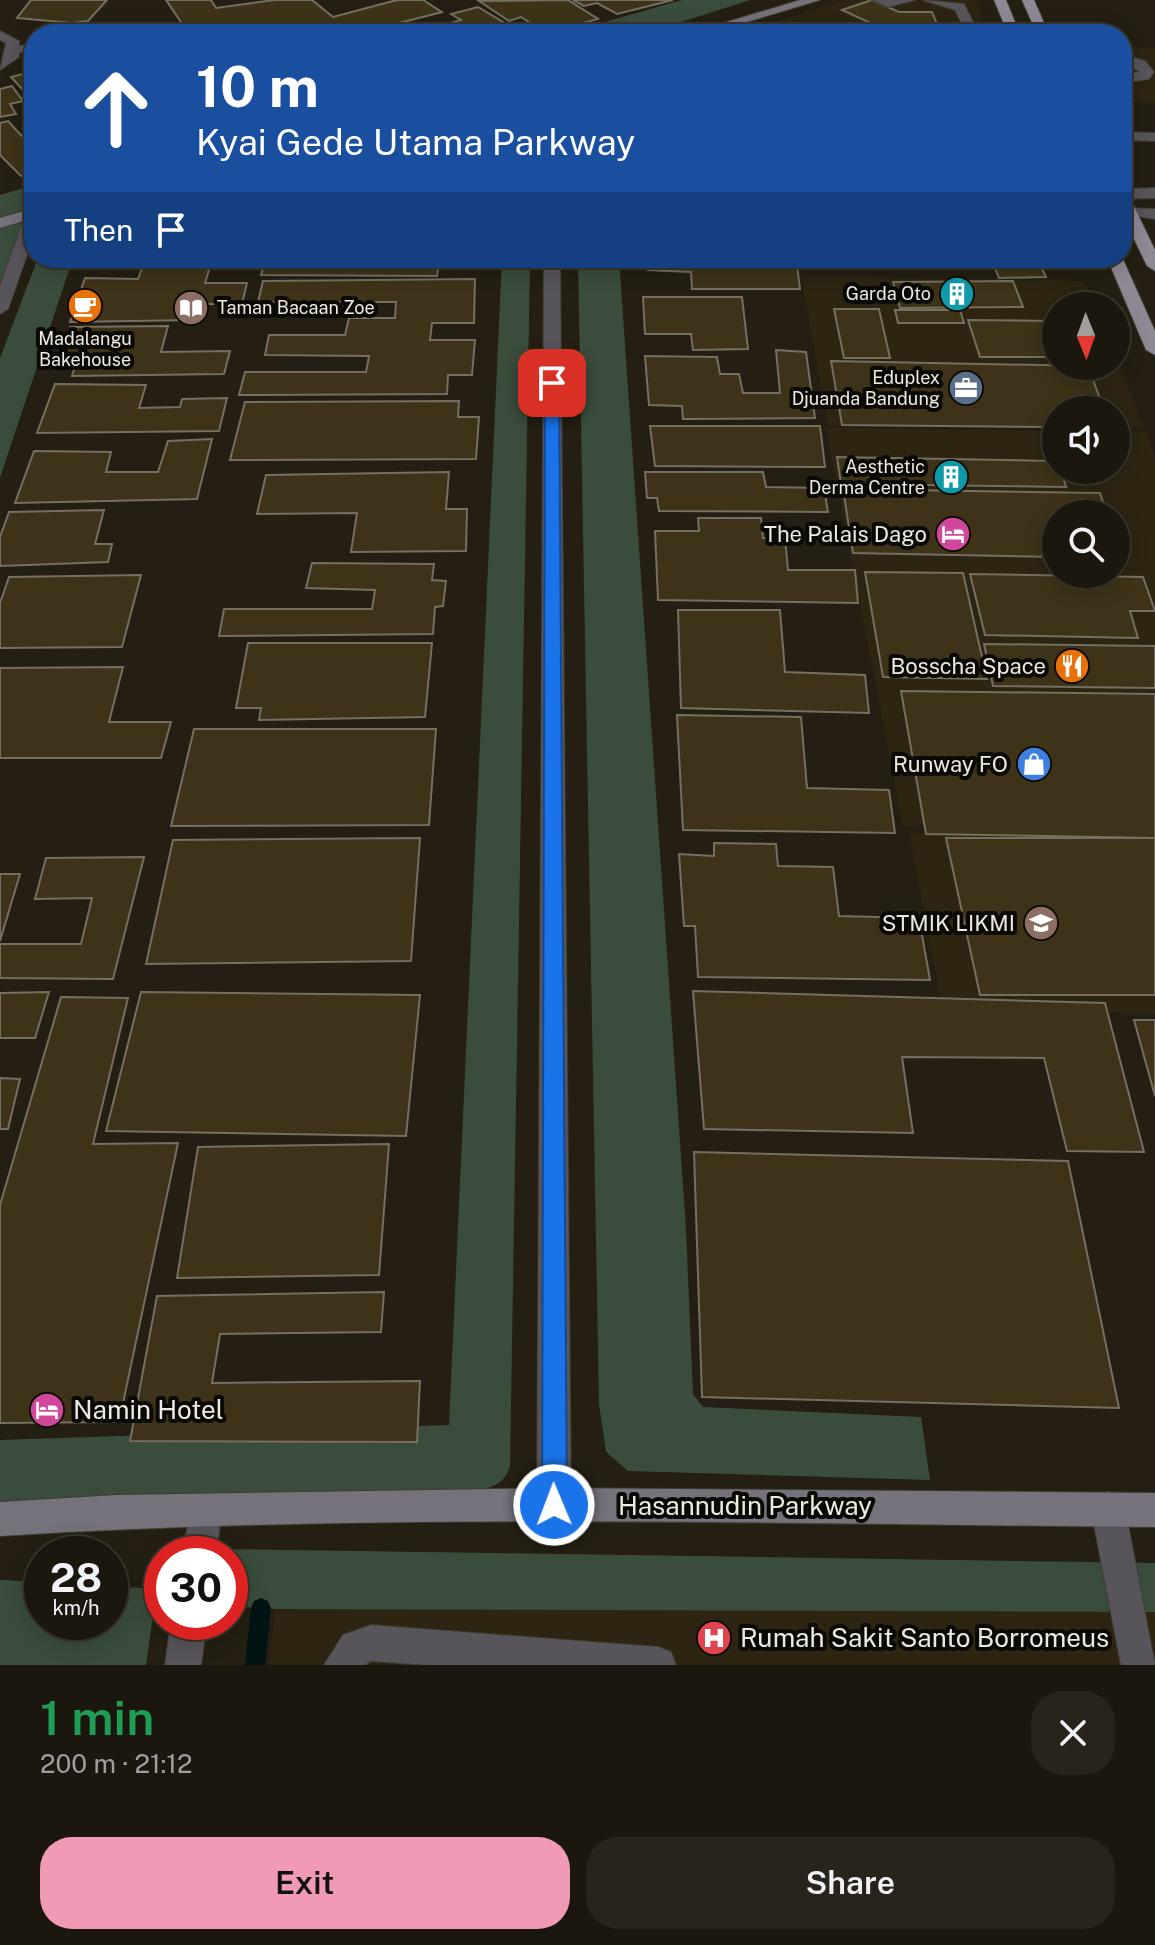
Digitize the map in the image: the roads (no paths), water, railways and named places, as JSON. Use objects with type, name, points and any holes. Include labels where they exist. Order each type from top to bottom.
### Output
[{"type":"main road","points":[[1000,0],[1010,24]]},
{"type":"main road","points":[[1028,0],[1039,24]]},
{"type":"main road","points":[[1132,218],[1154,263]]},
{"type":"main road","points":[[1119,268],[1155,350]]},
{"type":"street","points":[[729,24],[814,0]]},
{"type":"street","points":[[878,0],[888,3],[909,0]]},
{"type":"street","points":[[929,0],[960,7],[968,24]]},
{"type":"street","points":[[0,35],[13,41],[12,57],[0,66]]},
{"type":"street","points":[[13,49],[24,48]]},
{"type":"street","points":[[1132,61],[1140,64],[1147,72],[1144,76],[1132,78]]},
{"type":"street","points":[[1132,136],[1155,137]]},
{"type":"street","points":[[1132,200],[1155,193]]},
{"type":"street","points":[[1132,205],[1155,214]]},
{"type":"street","points":[[0,223],[24,216]]},
{"type":"street","points":[[0,309],[24,241]]},
{"type":"street","points":[[552,268],[554,1505]]},
{"type":"street","name":"Hasannudin Parkway","points":[[0,1519],[205,1511],[554,1505],[1155,1510]]},
{"type":"street","points":[[1108,1509],[1139,1665]]},
{"type":"street","points":[[202,1536],[205,1511]]},
{"type":"street","points":[[183,1665],[186,1640]]},
{"type":"street","points":[[342,1665],[356,1648],[371,1643],[658,1665]]},
{"type":"waterway","points":[[255,1665],[261,1608]]},
{"type":"place","name":"Garda Oto","points":[[957,294]]},
{"type":"place","name":"Madalangu Bakehouse","points":[[85,306]]},
{"type":"place","name":"Taman Bacaan Zoe","points":[[191,308]]},
{"type":"place","name":"Eduplex Djuanda Bandung","points":[[966,388]]},
{"type":"place","name":"Aesthetic Derma Centre","points":[[951,477]]},
{"type":"place","name":"The Palais Dago","points":[[953,534]]},
{"type":"place","name":"Bosscha Space","points":[[1072,666]]},
{"type":"place","name":"Runway FO","points":[[1034,764]]},
{"type":"place","name":"STMIK LIKMI","points":[[1041,923]]},
{"type":"place","name":"Namin Hotel","points":[[47,1410]]},
{"type":"place","name":"Rumah Sakit Santo Borromeus","points":[[714,1638]]}]
